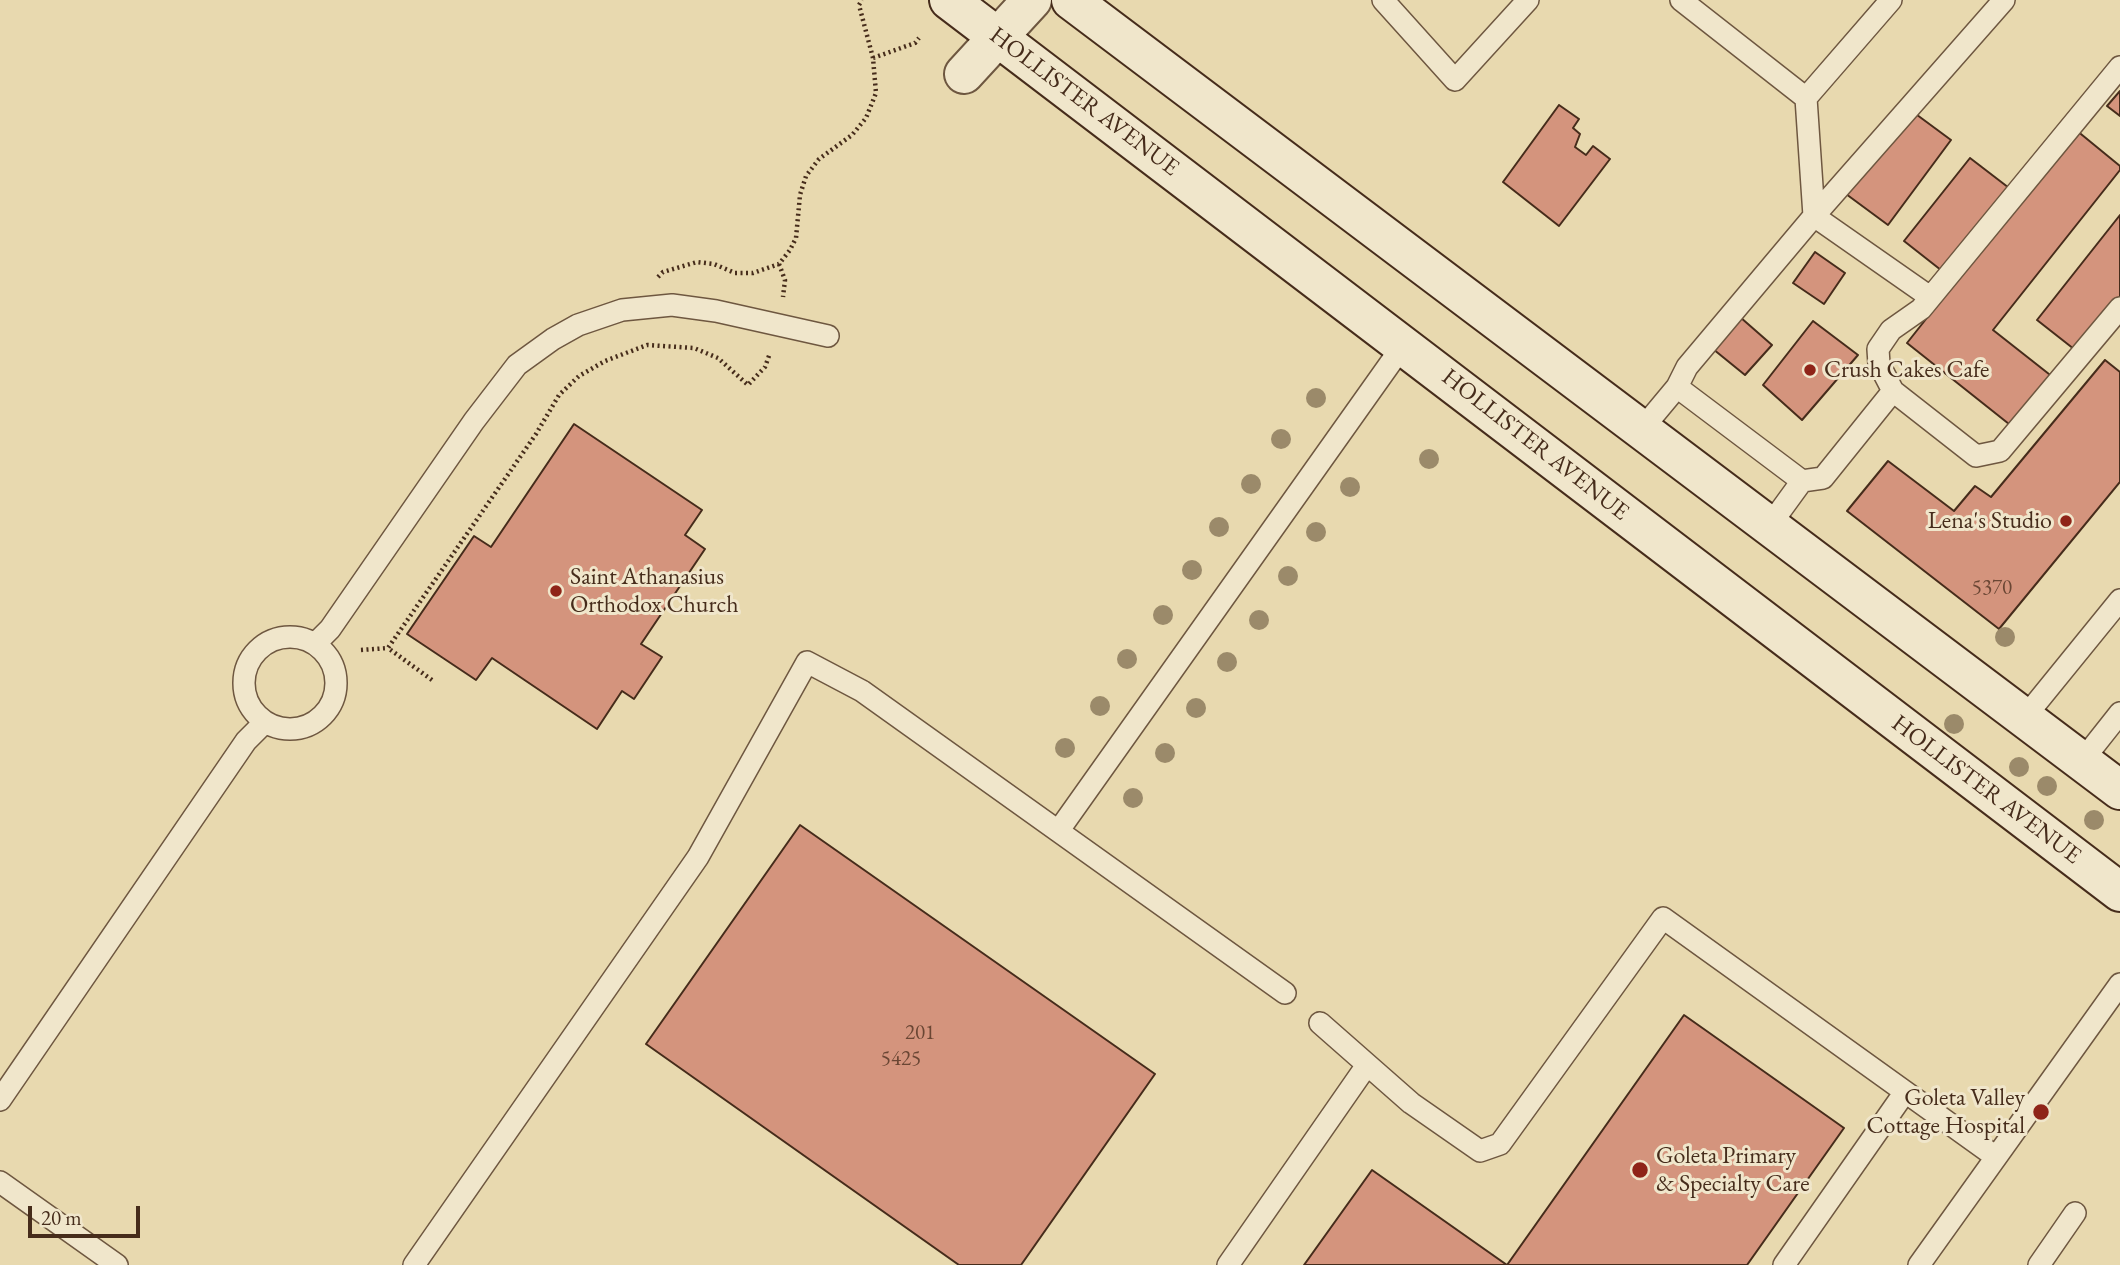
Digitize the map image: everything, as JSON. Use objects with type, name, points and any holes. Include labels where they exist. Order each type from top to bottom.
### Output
[{"type":"main road","name":"HOLLISTER AVENUE","points":[[949,0],[2120,892]]},
{"type":"main road","points":[[964,74],[1032,0]]},
{"type":"main road","points":[[1071,0],[2120,790]]},
{"type":"lane","points":[[1383,0],[1455,80],[1528,0]]},
{"type":"lane","points":[[1681,0],[1806,98]]},
{"type":"lane","points":[[1815,216],[1806,98],[1891,0]]},
{"type":"lane","points":[[1642,429],[1677,387],[1687,367],[2004,0]]},
{"type":"lane","points":[[2120,67],[1921,309],[1891,330],[1878,349],[1880,364],[1893,391],[1976,456],[2000,451],[2120,307]]},
{"type":"lane","points":[[1815,216],[1930,297]]},
{"type":"lane","points":[[315,644],[330,629],[474,421],[517,365],[553,339],[578,325],[622,310],[672,305],[716,311],[828,336]]},
{"type":"lane","points":[[1059,830],[1404,344]]},
{"type":"lane","points":[[1677,387],[1802,481],[1823,478],[1893,391]]},
{"type":"lane","points":[[1770,525],[1802,481]]},
{"type":"lane","points":[[2025,717],[2120,600]]},
{"type":"lane","points":[[286,637],[315,644],[326,654],[337,682],[327,711],[303,727],[288,729],[265,722],[250,706],[245,692],[244,676],[249,662],[264,645],[286,637]]},
{"type":"lane","points":[[414,1265],[698,857],[807,662],[862,691],[1285,993]]},
{"type":"lane","points":[[2082,761],[2120,713]]},
{"type":"lane","points":[[0,1100],[246,741],[265,722]]},
{"type":"lane","points":[[1320,1023],[1411,1103],[1480,1151],[1500,1144],[1663,918],[1996,1157]]},
{"type":"lane","points":[[1919,1265],[2120,984]]},
{"type":"lane","points":[[1227,1265],[1367,1065]]},
{"type":"lane","points":[[1784,1265],[1905,1092]]},
{"type":"lane","points":[[0,1182],[117,1265]]},
{"type":"lane","points":[[2039,1265],[2075,1213]]},
{"type":"path","points":[[656,279],[663,272],[697,261],[714,264],[736,273],[753,273],[779,264],[796,238],[800,195],[806,176],[819,159],[852,135],[866,118],[876,93],[873,58],[859,5],[862,0]]},
{"type":"path","points":[[873,58],[915,43],[919,38]]},
{"type":"path","points":[[779,264],[785,280],[783,299]]},
{"type":"path","points":[[388,648],[536,434],[545,413],[579,376],[628,350],[668,345],[694,348],[718,358],[748,385],[765,367],[770,352]]},
{"type":"path","points":[[361,650],[388,648],[432,680]]},
{"type":"building","points":[[2120,91],[2120,116],[2107,106]]},
{"type":"building","points":[[1559,105],[1579,119],[1573,128],[1580,134],[1575,147],[1586,155],[1593,146],[1610,159],[1559,226],[1503,182]]},
{"type":"building","points":[[1909,109],[1951,140],[1888,225],[1846,194]]},
{"type":"building","points":[[2076,130],[2120,166],[2120,170],[1993,330],[2054,378],[2014,428],[1907,343]]},
{"type":"building","points":[[1970,158],[2013,191],[1946,274],[1904,241]]},
{"type":"building","points":[[2120,215],[2120,301],[2079,353],[2037,320]]},
{"type":"building","points":[[1815,252],[1845,273],[1824,304],[1793,283]]},
{"type":"building","points":[[1740,317],[1772,345],[1745,375],[1713,349]]},
{"type":"building","name":"Crush Cakes Cafe","points":[[1813,321],[1858,355],[1802,420],[1763,385]]},
{"type":"building","points":[[2105,360],[2120,372],[2120,482],[1999,629],[1847,511],[1888,461],[1954,511],[1975,486],[1991,497]]},
{"type":"building","name":"Saint Athanasius Orthodox Church","points":[[574,424],[702,510],[685,535],[705,549],[641,644],[662,657],[634,699],[622,691],[597,729],[492,658],[476,680],[407,634],[474,536],[491,547]]},
{"type":"building","points":[[800,825],[1155,1074],[1021,1265],[959,1265],[646,1044]]},
{"type":"building","points":[[1684,1015],[1844,1128],[1747,1265],[1507,1265]]},
{"type":"building","points":[[1372,1170],[1507,1265],[1304,1265]]},
{"type":"place","name":"Crush Cakes Cafe","points":[[1810,370]]},
{"type":"place","name":"Lena's Studio","points":[[2066,521]]},
{"type":"place","name":"Saint Athanasius Orthodox Church","points":[[556,591]]},
{"type":"place","name":"Goleta Valley Cottage Hospital","points":[[2041,1112]]},
{"type":"place","name":"Goleta Primary & Specialty Care","points":[[1640,1170]]}]
